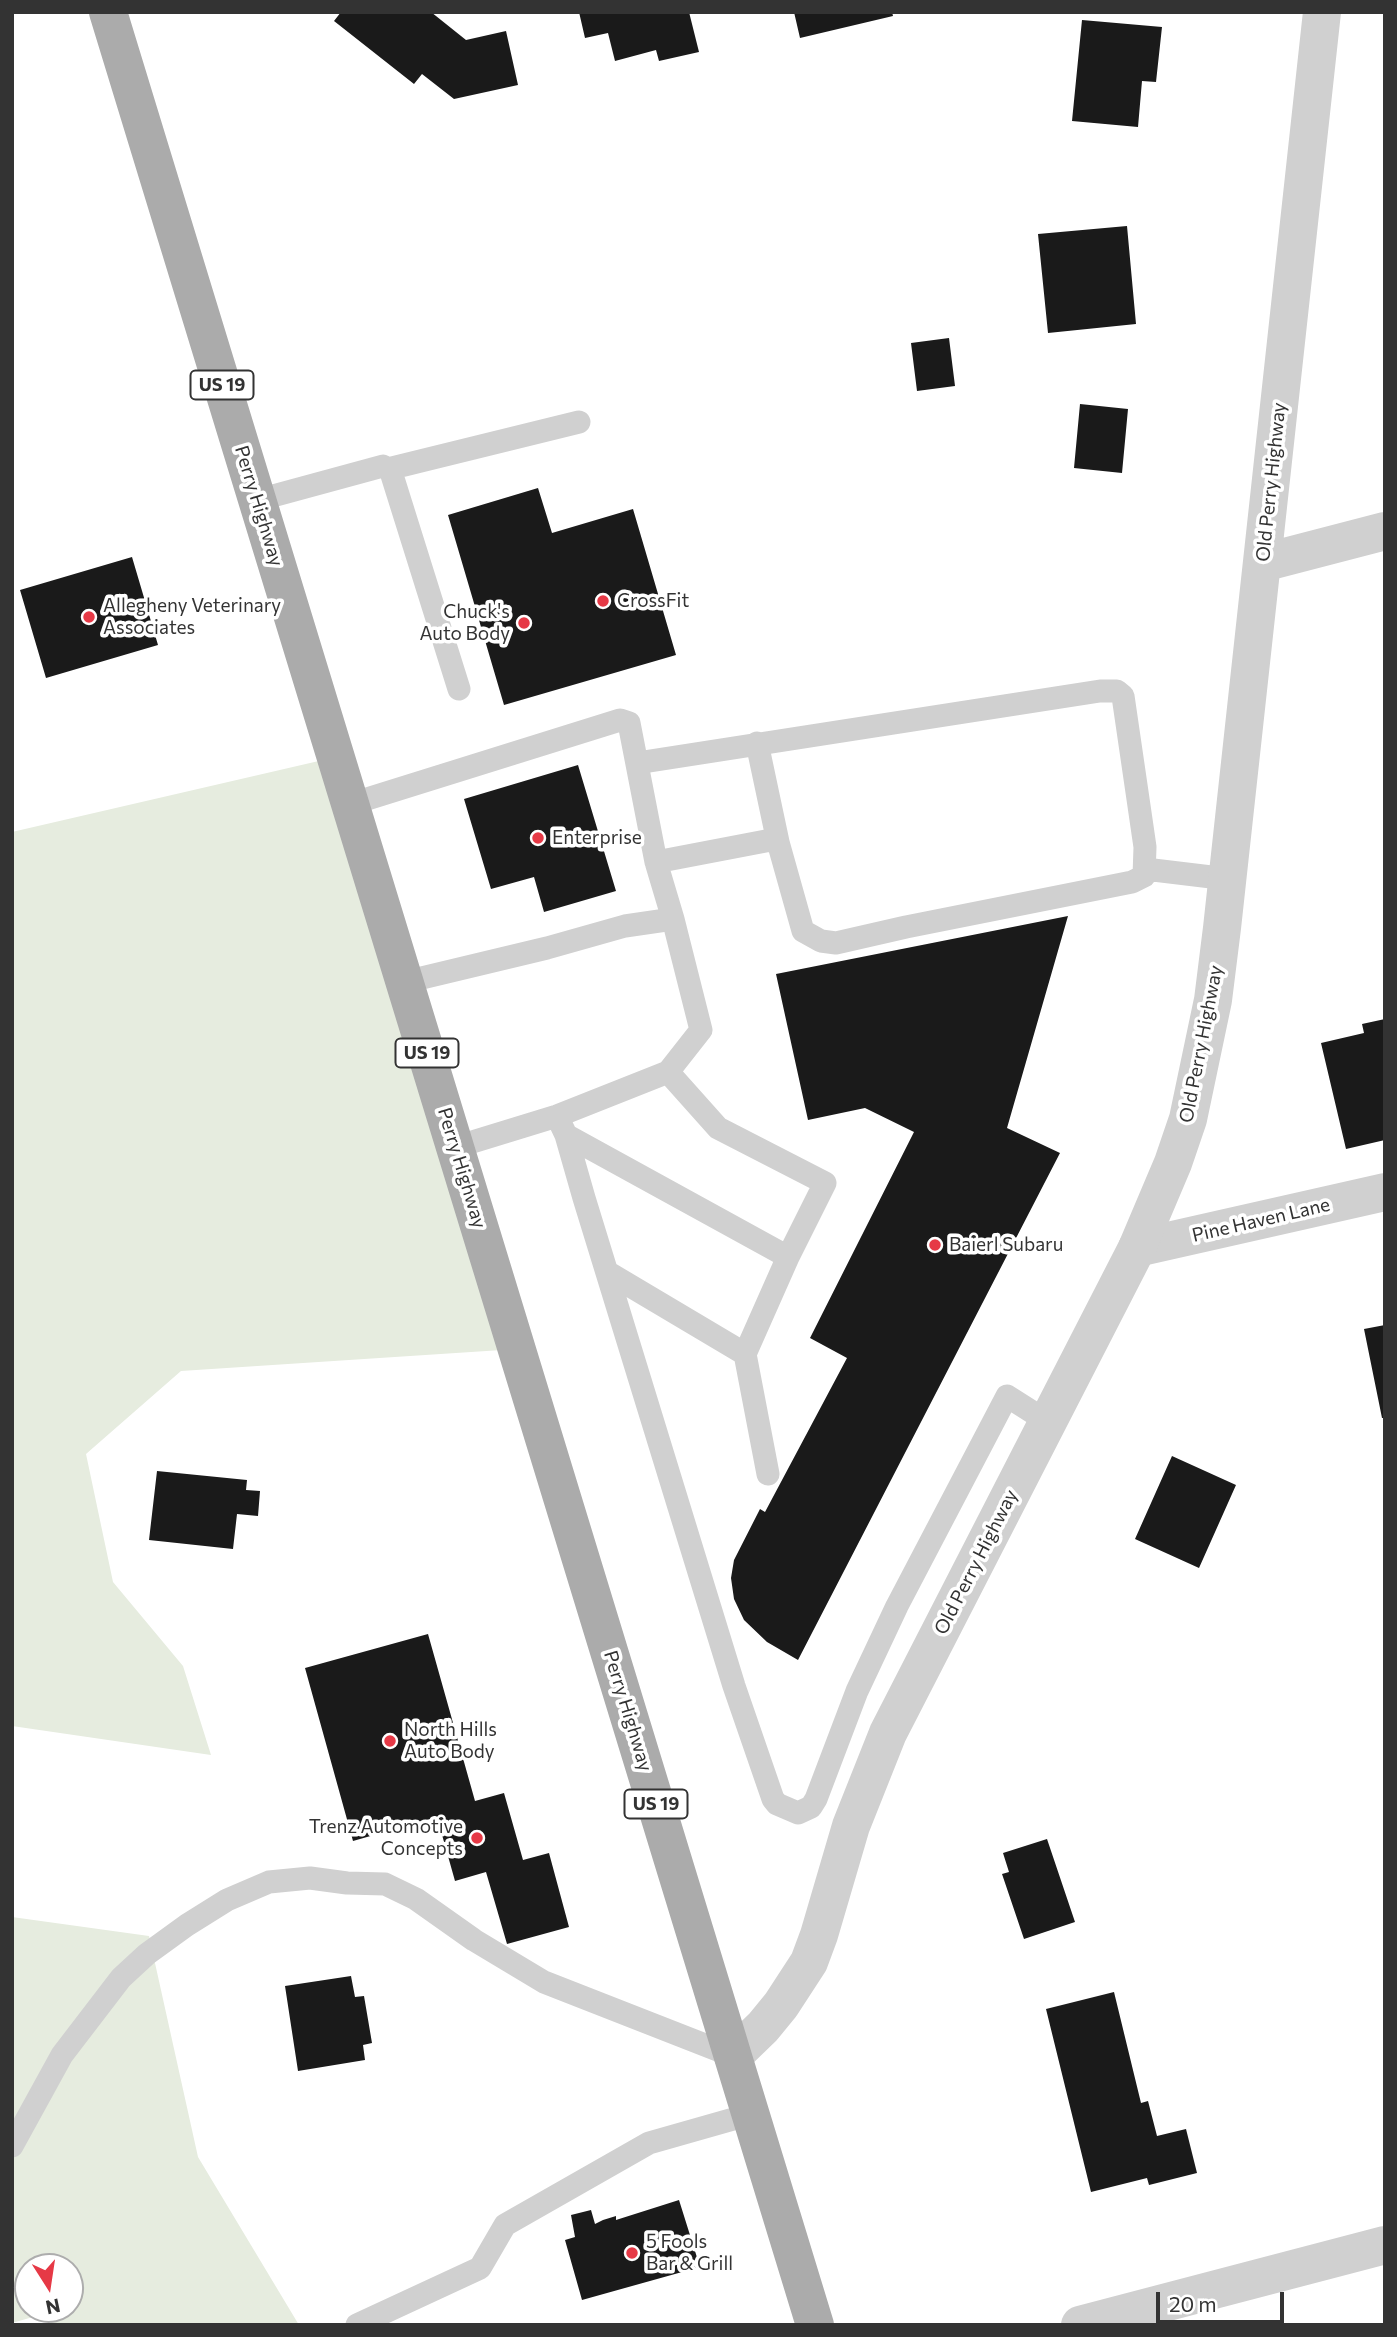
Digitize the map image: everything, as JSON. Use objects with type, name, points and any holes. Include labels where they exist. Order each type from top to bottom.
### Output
[{"type":"main road","name":"Perry Highway","points":[[108,12],[815,2325]]},
{"type":"street","name":"Old Perry Highway","points":[[733,2056],[781,2005],[809,1962],[851,1826],[888,1733],[1137,1248],[1173,1163],[1188,1119],[1213,1000],[1228,879],[1322,12]]},
{"type":"street","points":[[1262,563],[1385,531]]},
{"type":"street","name":"Pine Haven Lane","points":[[1137,1248],[1385,1192]]},
{"type":"street","points":[[1080,2325],[1385,2245]]},
{"type":"lane","points":[[387,469],[579,422]]},
{"type":"lane","points":[[258,500],[383,466],[391,472],[459,690]]},
{"type":"lane","points":[[637,763],[757,743],[1100,691],[1117,691],[1123,696],[1141,814],[1144,876],[1132,882],[836,943],[821,941],[803,931],[778,842],[757,743]]},
{"type":"lane","points":[[351,804],[620,720],[629,723],[656,862],[701,1030],[668,1072],[562,1125],[456,1147]]},
{"type":"lane","points":[[656,862],[771,840],[778,842]]},
{"type":"lane","points":[[1145,869],[1228,879]]},
{"type":"lane","points":[[405,982],[625,926],[673,919]]},
{"type":"lane","points":[[668,1072],[718,1128],[825,1183],[744,1354],[768,1474]]},
{"type":"lane","points":[[562,1125],[788,1257]]},
{"type":"lane","points":[[562,1125],[734,1686],[773,1799],[778,1804],[798,1813],[811,1807],[857,1691],[897,1606],[1007,1396],[1048,1422]]},
{"type":"lane","points":[[607,1272],[744,1354]]},
{"type":"lane","points":[[12,2146],[62,2055],[121,1978],[147,1954],[217,1906],[269,1882],[277,1881],[310,1878],[385,1884],[416,1899],[474,1940],[544,1982],[733,2056]]},
{"type":"lane","points":[[356,2325],[480,2268],[505,2225],[649,2143],[751,2114]]},
{"type":"shaded area","points":[[336,757],[517,1349],[181,1371],[86,1454],[113,1582],[183,1666],[211,1755],[12,1726],[12,832]]},
{"type":"shaded area","points":[[12,1917],[149,1936],[198,2157],[299,2325],[52,2325],[51,2323],[84,2323],[84,2253],[14,2253],[14,2322]]},
{"type":"building","points":[[341,12],[431,12],[466,40],[506,31],[518,85],[454,99],[422,74],[414,84],[334,21]]},
{"type":"building","points":[[579,12],[689,12],[699,52],[659,61],[656,50],[615,61],[608,33],[585,38]]},
{"type":"building","points":[[794,12],[892,12],[893,16],[800,38]]},
{"type":"building","points":[[1082,20],[1162,27],[1156,82],[1142,81],[1138,127],[1072,121]]},
{"type":"building","points":[[1127,226],[1136,324],[1048,333],[1038,234]]},
{"type":"building","points":[[949,338],[955,386],[917,391],[911,343]]},
{"type":"building","points":[[1080,404],[1128,409],[1122,473],[1074,468]]},
{"type":"building","points":[[538,488],[552,533],[633,509],[676,655],[504,705],[448,515]]},
{"type":"building","name":"Allegheny Veterinary Associates","points":[[132,557],[158,645],[46,678],[20,590]]},
{"type":"building","name":"Enterprise","points":[[578,765],[616,891],[544,912],[534,877],[491,889],[464,799]]},
{"type":"building","name":"Baierl Subaru","points":[[1068,916],[1007,1128],[1060,1153],[798,1660],[767,1642],[744,1620],[734,1599],[731,1578],[734,1560],[760,1509],[765,1512],[847,1358],[810,1338],[914,1132],[865,1108],[808,1120],[776,974]]},
{"type":"building","points":[[1385,1019],[1385,1140],[1346,1149],[1321,1043],[1364,1033],[1362,1024]]},
{"type":"building","points":[[1385,1325],[1385,1418],[1382,1418],[1364,1329]]},
{"type":"building","points":[[1172,1456],[1236,1485],[1199,1568],[1135,1539]]},
{"type":"building","points":[[157,1471],[247,1480],[246,1490],[260,1491],[258,1516],[237,1514],[233,1549],[149,1540]]},
{"type":"building","points":[[428,1634],[475,1801],[504,1793],[523,1860],[549,1853],[569,1927],[507,1944],[486,1872],[455,1881],[437,1817],[353,1841],[305,1668]]},
{"type":"building","points":[[1047,1839],[1075,1922],[1024,1939],[1002,1874],[1009,1872],[1003,1853]]},
{"type":"building","points":[[351,1976],[355,1997],[364,1996],[372,2043],[363,2045],[365,2060],[298,2071],[285,1986]]},
{"type":"building","points":[[1114,1992],[1141,2103],[1148,2101],[1157,2136],[1186,2129],[1197,2173],[1149,2185],[1147,2178],[1091,2192],[1046,2009]]},
{"type":"building","name":"5 Fools Bar & Grill","points":[[679,2200],[700,2267],[582,2300],[565,2240],[575,2237],[571,2215],[591,2210],[595,2224]]},
{"type":"place","name":"CrossFit","points":[[603,601]]},
{"type":"place","name":"Allegheny Veterinary Associates","points":[[89,617]]},
{"type":"place","name":"Chuck's Auto Body","points":[[524,623]]},
{"type":"place","name":"Enterprise","points":[[538,838]]},
{"type":"place","name":"Baierl Subaru","points":[[935,1245]]},
{"type":"place","name":"North Hills Auto Body","points":[[390,1741]]},
{"type":"place","name":"Trenz Automotive Concepts","points":[[477,1838]]},
{"type":"place","name":"5 Fools Bar & Grill","points":[[632,2253]]}]
